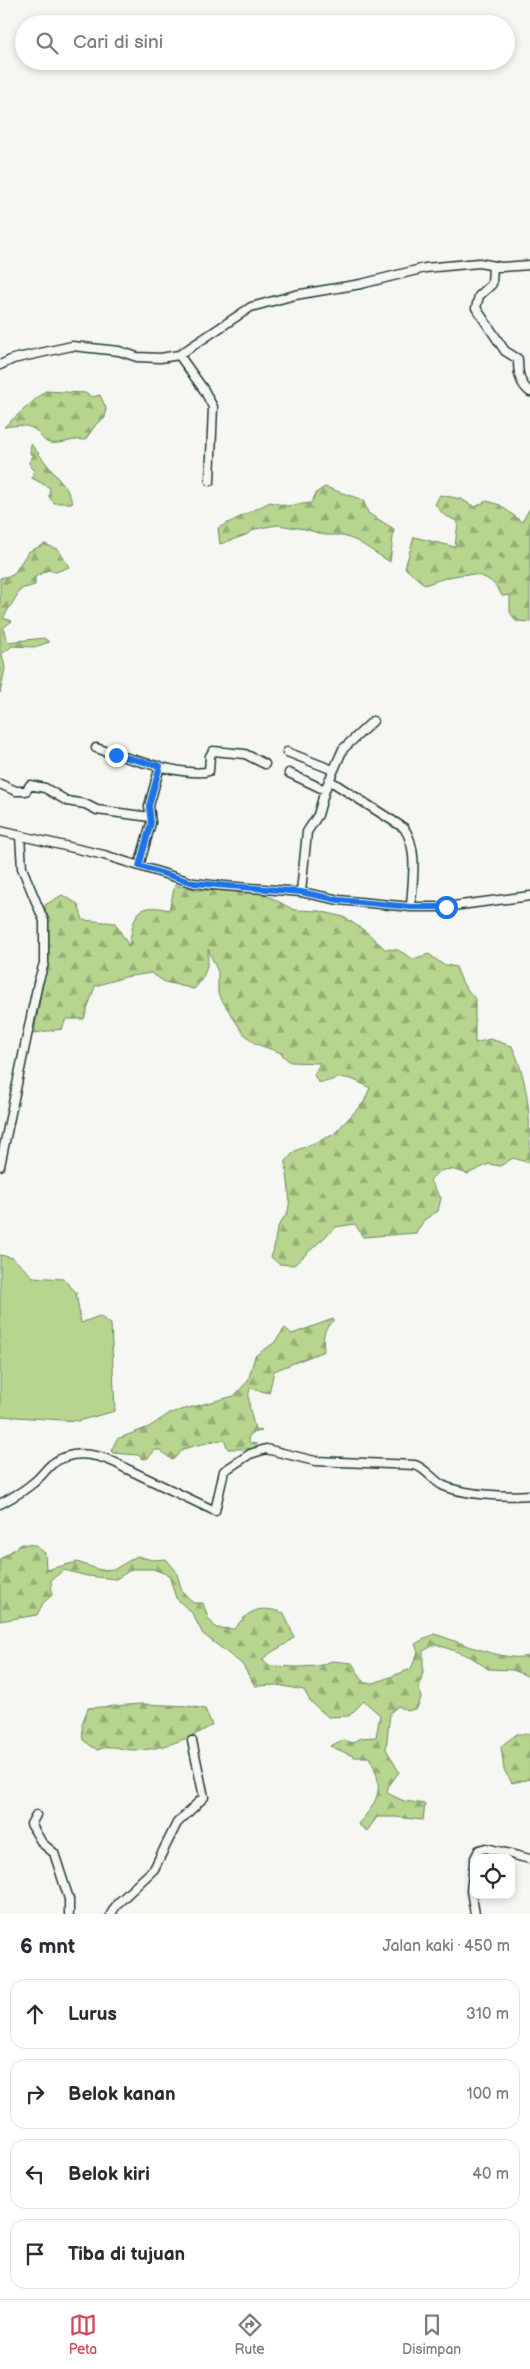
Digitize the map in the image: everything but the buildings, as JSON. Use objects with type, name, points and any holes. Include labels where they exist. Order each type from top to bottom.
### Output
[{"type":"street","points":[[0,365],[13,359],[72,346],[119,351],[137,357],[160,358],[180,354],[250,307],[316,291],[361,284],[425,268],[469,264],[493,266],[530,265]]},
{"type":"street","points":[[493,266],[492,284],[479,296],[476,308],[505,351],[518,359],[519,375],[522,383],[530,392]]},
{"type":"street","points":[[180,354],[213,407],[210,481]]},
{"type":"street","points":[[301,892],[307,832],[318,815],[333,770],[344,748],[373,721]]},
{"type":"street","points":[[96,748],[138,762],[193,773],[207,772],[210,769],[210,756],[213,751],[245,754],[264,764]]},
{"type":"street","points":[[287,752],[333,770]]},
{"type":"street","points":[[139,866],[151,823],[149,806],[160,766]]},
{"type":"street","points":[[289,773],[325,790]]},
{"type":"street","points":[[329,780],[404,828],[411,838],[413,853],[411,907]]},
{"type":"street","points":[[0,784],[18,791],[26,791],[30,785],[42,787],[67,801],[86,804],[97,810],[150,817]]},
{"type":"street","points":[[0,832],[104,855],[194,883],[301,892],[339,900],[411,907],[446,907],[530,896]]},
{"type":"street","points":[[0,1166],[38,983],[44,964],[44,922],[22,868],[20,836]]},
{"type":"street","points":[[0,1504],[24,1490],[52,1464],[71,1456],[94,1455],[115,1461],[125,1468],[215,1511],[224,1472],[250,1454],[266,1449],[315,1461],[415,1465],[424,1470],[430,1478],[452,1490],[505,1495],[530,1494]]},
{"type":"street","points":[[111,1914],[117,1904],[154,1869],[177,1823],[204,1797],[192,1741]]},
{"type":"street","points":[[36,1815],[31,1824],[42,1843],[54,1853],[69,1899],[69,1914]]},
{"type":"street","points":[[476,1854],[479,1850],[486,1848],[510,1854]]},
{"type":"street","points":[[515,1855],[530,1859]]},
{"type":"street","points":[[472,1899],[475,1914]]},
{"type":"green space","points":[[45,391],[85,393],[92,397],[100,395],[106,408],[105,418],[97,423],[85,440],[59,443],[47,442],[35,429],[26,426],[4,427]]},
{"type":"green space","points":[[31,444],[67,490],[73,503],[54,503],[49,497],[50,488],[32,478],[34,469],[31,468],[29,462],[34,455],[30,454]]},
{"type":"green space","points":[[325,487],[363,500],[368,513],[394,529],[390,562],[357,541],[341,535],[325,535],[305,529],[277,525],[255,529],[246,535],[220,544],[218,528],[270,502],[287,506],[311,503],[317,492]]},
{"type":"green space","points":[[440,495],[461,499],[475,507],[487,501],[500,505],[522,522],[530,508],[530,622],[516,621],[510,612],[510,595],[502,596],[487,579],[478,575],[457,575],[425,585],[405,568],[414,537],[455,547],[458,522],[443,514],[435,504]]},
{"type":"green space","points":[[45,544],[59,550],[69,567],[56,572],[48,570],[35,577],[35,585],[21,589],[3,618],[12,621],[3,628],[7,642],[44,638],[49,642],[35,647],[12,646],[2,654],[5,668],[0,693],[0,578],[13,575],[28,552]]},
{"type":"green space","points":[[175,885],[198,890],[259,891],[294,910],[319,911],[344,917],[365,931],[385,949],[398,950],[413,959],[429,954],[442,964],[456,967],[463,984],[475,999],[475,1043],[490,1039],[512,1046],[518,1061],[528,1103],[530,1163],[513,1158],[500,1166],[489,1164],[467,1174],[456,1170],[446,1170],[437,1173],[430,1181],[441,1198],[438,1211],[424,1220],[416,1233],[363,1237],[355,1224],[336,1227],[294,1265],[279,1264],[271,1257],[278,1227],[288,1211],[289,1205],[286,1161],[295,1151],[333,1135],[364,1102],[370,1088],[355,1080],[346,1078],[318,1082],[314,1075],[320,1063],[290,1062],[279,1052],[256,1044],[243,1033],[218,994],[218,972],[208,949],[206,971],[194,989],[165,982],[151,973],[125,977],[95,986],[84,1019],[66,1019],[62,1029],[34,1033],[49,948],[45,905],[62,895],[78,904],[83,920],[115,923],[129,946],[132,927],[138,914],[142,910],[149,908],[169,910]]},
{"type":"green space","points":[[0,1255],[13,1258],[33,1277],[63,1279],[76,1292],[81,1323],[99,1316],[111,1324],[115,1411],[78,1421],[0,1416]]},
{"type":"green space","points":[[333,1319],[334,1321],[327,1327],[324,1334],[324,1351],[274,1371],[269,1393],[250,1388],[249,1403],[255,1429],[262,1431],[252,1433],[248,1438],[250,1443],[257,1444],[254,1449],[228,1449],[224,1440],[222,1440],[184,1449],[172,1460],[160,1450],[155,1450],[148,1458],[142,1459],[138,1455],[113,1453],[111,1451],[117,1439],[149,1427],[170,1413],[234,1396],[248,1381],[255,1356],[274,1343],[285,1328],[292,1334]]},
{"type":"green space","points":[[22,1544],[35,1545],[45,1553],[46,1570],[77,1562],[100,1570],[115,1569],[137,1556],[152,1560],[166,1559],[176,1571],[182,1591],[193,1603],[203,1603],[208,1618],[216,1628],[234,1629],[245,1617],[256,1610],[268,1609],[284,1613],[294,1637],[262,1660],[271,1666],[318,1666],[332,1661],[352,1663],[364,1683],[374,1683],[411,1669],[418,1652],[415,1644],[434,1634],[510,1657],[530,1655],[530,1677],[513,1670],[488,1669],[471,1657],[436,1644],[423,1651],[423,1671],[419,1689],[421,1698],[417,1708],[408,1711],[398,1706],[390,1713],[386,1749],[399,1772],[388,1787],[387,1793],[404,1801],[425,1804],[423,1820],[377,1817],[367,1831],[358,1824],[371,1807],[378,1792],[377,1776],[374,1767],[369,1757],[355,1757],[330,1746],[343,1740],[353,1743],[361,1738],[376,1737],[380,1715],[364,1701],[349,1716],[328,1717],[310,1701],[304,1690],[277,1685],[255,1686],[242,1664],[203,1634],[192,1613],[176,1598],[169,1575],[153,1569],[132,1569],[116,1579],[87,1576],[64,1570],[51,1580],[52,1595],[43,1603],[37,1615],[0,1621],[0,1559]]},
{"type":"green space","points":[[141,1704],[189,1706],[205,1709],[212,1725],[205,1730],[175,1742],[144,1750],[113,1747],[97,1750],[83,1740],[82,1724],[88,1708]]},
{"type":"green space","points":[[517,1734],[530,1734],[530,1779],[512,1783],[504,1770],[501,1746]]},
{"type":"route","points":[[116,755],[160,766],[149,806],[152,821],[139,866],[194,883],[231,885],[274,892],[301,892],[339,900],[411,907],[446,907]]}]
